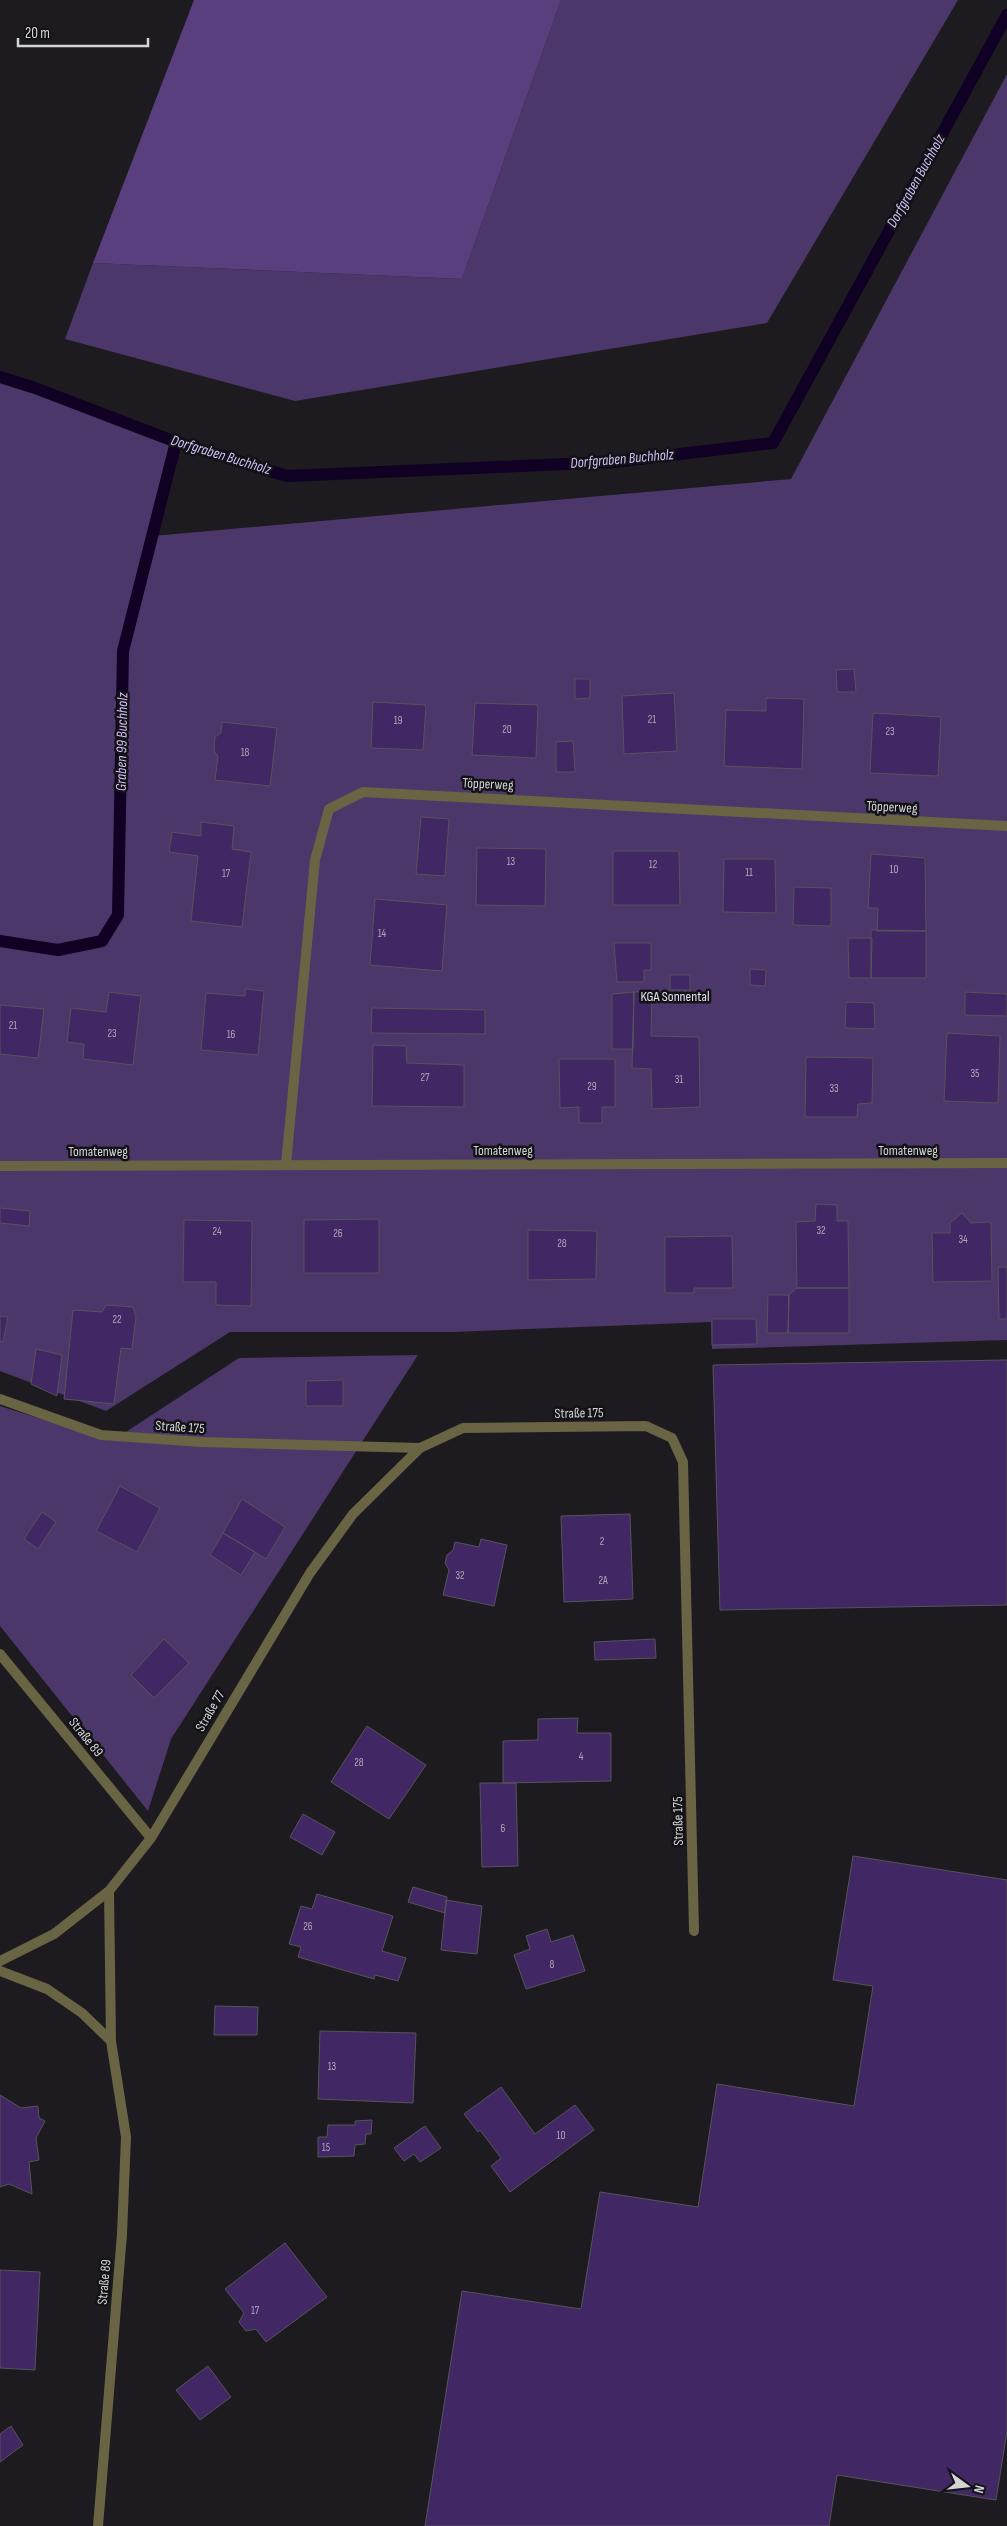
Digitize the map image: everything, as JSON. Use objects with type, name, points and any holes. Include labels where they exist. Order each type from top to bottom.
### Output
[{"type":"street","name":"Töpperweg","points":[[286,1164],[315,860],[329,809],[363,792],[1007,826]]},
{"type":"street","name":"Tomatenweg","points":[[0,1166],[1007,1163]]},
{"type":"street","name":"Straße 175","points":[[0,1399],[101,1435],[201,1442],[420,1448],[463,1428],[646,1426],[672,1438],[682,1462],[694,1931]]},
{"type":"street","name":"Straße 77","points":[[0,1961],[54,1934],[109,1891],[151,1838],[310,1573],[353,1514],[420,1448]]},
{"type":"street","name":"Straße 89","points":[[0,1654],[151,1838]]},
{"type":"street","name":"Straße 89","points":[[98,2526],[122,2234],[126,2137],[112,2041],[109,1891]]},
{"type":"street","points":[[0,1971],[47,1989],[82,2013],[112,2041]]},
{"type":"green space","points":[[561,0],[958,0],[767,323],[295,401],[65,339],[93,263],[462,279]]},
{"type":"green space","name":"KGA Sonnental","points":[[1007,74],[1007,1340],[712,1349],[711,1322],[453,1332],[230,1332],[106,1411],[0,1371],[0,378],[35,388],[176,442],[153,536],[791,479]]},
{"type":"green space","points":[[418,1355],[171,1739],[148,1811],[0,1626],[0,1406],[112,1441],[239,1358]]},
{"type":"shaded area","points":[[194,0],[561,0],[462,279],[93,263]]},
{"type":"building","points":[[854,669],[856,692],[837,692],[836,670]]},
{"type":"building","points":[[575,679],[590,679],[590,698],[575,699]]},
{"type":"building","points":[[674,693],[677,751],[624,754],[622,696]]},
{"type":"building","points":[[766,698],[804,699],[802,769],[724,766],[726,710],[766,711]]},
{"type":"building","points":[[373,702],[426,705],[423,750],[371,748]]},
{"type":"building","points":[[475,703],[538,705],[536,758],[472,755]]},
{"type":"building","points":[[873,713],[941,717],[938,776],[870,773]]},
{"type":"building","points":[[222,722],[277,728],[270,786],[215,780],[218,756],[214,751],[215,737],[221,733]]},
{"type":"building","points":[[573,741],[575,772],[556,772],[556,742]]},
{"type":"building","points":[[421,817],[449,819],[445,876],[416,874]]},
{"type":"building","points":[[201,822],[234,826],[232,849],[251,852],[242,927],[191,921],[198,856],[169,852],[172,832],[201,836]]},
{"type":"building","points":[[477,848],[546,849],[545,906],[476,905]]},
{"type":"building","points":[[613,851],[679,851],[680,905],[613,905]]},
{"type":"building","points":[[871,854],[925,858],[926,931],[877,931],[878,908],[868,908]]},
{"type":"building","points":[[724,859],[775,859],[776,913],[723,912]]},
{"type":"building","points":[[794,887],[831,888],[831,926],[793,925]]},
{"type":"building","points":[[375,899],[447,905],[442,971],[370,965]]},
{"type":"building","points":[[871,930],[926,931],[926,978],[871,978]]},
{"type":"building","points":[[848,938],[872,938],[871,978],[849,978]]},
{"type":"building","points":[[614,943],[651,943],[651,970],[644,970],[644,982],[617,982]]},
{"type":"building","points":[[750,969],[766,970],[765,986],[750,985]]},
{"type":"building","points":[[670,975],[690,975],[690,990],[670,990]]},
{"type":"building","points":[[245,989],[264,991],[258,1055],[201,1050],[206,993],[245,996]]},
{"type":"building","points":[[652,991],[651,1036],[699,1037],[700,1107],[652,1109],[651,1069],[632,1068],[634,992]]},
{"type":"building","points":[[109,992],[141,996],[133,1065],[83,1059],[84,1044],[67,1042],[71,1008],[106,1012]]},
{"type":"building","points":[[634,992],[633,1049],[612,1049],[612,994]]},
{"type":"building","points":[[965,992],[1007,994],[1007,1016],[965,1015]]},
{"type":"building","points":[[846,1002],[874,1003],[875,1029],[845,1028]]},
{"type":"building","points":[[0,1005],[44,1009],[38,1058],[0,1054]]},
{"type":"building","points":[[372,1008],[485,1010],[485,1034],[371,1033]]},
{"type":"building","points":[[947,1033],[1000,1036],[998,1103],[944,1101]]},
{"type":"building","points":[[373,1045],[406,1046],[407,1063],[464,1065],[464,1107],[372,1106]]},
{"type":"building","points":[[806,1057],[873,1058],[872,1103],[858,1104],[857,1117],[805,1117]]},
{"type":"building","points":[[559,1059],[615,1059],[615,1107],[602,1107],[602,1123],[579,1123],[579,1107],[560,1108]]},
{"type":"building","points":[[816,1204],[837,1205],[837,1221],[848,1221],[849,1288],[797,1288],[796,1222],[815,1221]]},
{"type":"building","points":[[0,1208],[30,1211],[29,1226],[0,1223]]},
{"type":"building","points":[[962,1213],[971,1223],[991,1222],[992,1281],[933,1282],[932,1233],[950,1233],[950,1223]]},
{"type":"building","points":[[379,1219],[379,1273],[304,1273],[304,1220]]},
{"type":"building","points":[[184,1220],[252,1221],[251,1306],[216,1305],[216,1282],[183,1282]]},
{"type":"building","points":[[528,1230],[597,1231],[596,1279],[528,1280]]},
{"type":"building","points":[[732,1236],[733,1288],[694,1288],[694,1293],[665,1293],[665,1237]]},
{"type":"building","points":[[998,1267],[1007,1267],[1007,1319],[999,1319]]},
{"type":"building","points":[[797,1288],[849,1288],[849,1333],[788,1333],[789,1295]]},
{"type":"building","points":[[768,1295],[789,1295],[788,1333],[767,1333]]},
{"type":"building","points":[[106,1305],[133,1307],[136,1317],[132,1349],[121,1348],[114,1404],[64,1399],[73,1310],[102,1312]]},
{"type":"building","points":[[0,1316],[8,1317],[3,1342],[0,1341]]},
{"type":"building","points":[[712,1319],[756,1319],[757,1344],[712,1345]]},
{"type":"building","points":[[36,1349],[62,1355],[57,1396],[31,1384]]},
{"type":"building","points":[[1007,1360],[1007,1605],[720,1610],[713,1365]]},
{"type":"building","points":[[343,1380],[343,1406],[306,1406],[306,1381]]},
{"type":"building","points":[[120,1486],[160,1508],[137,1552],[96,1531]]},
{"type":"building","points":[[242,1499],[285,1527],[266,1559],[223,1533]]},
{"type":"building","points":[[42,1512],[56,1522],[38,1549],[24,1539]]},
{"type":"building","points":[[630,1514],[633,1599],[564,1602],[561,1516]]},
{"type":"building","points":[[223,1533],[255,1552],[241,1575],[210,1555]]},
{"type":"building","points":[[481,1539],[507,1545],[494,1606],[443,1595],[449,1570],[445,1563],[447,1555],[453,1550],[455,1542],[479,1547]]},
{"type":"building","points":[[164,1639],[189,1663],[154,1698],[131,1675]]},
{"type":"building","points":[[655,1639],[656,1658],[595,1660],[594,1642]]},
{"type":"building","points":[[578,1718],[577,1733],[611,1733],[611,1781],[503,1783],[503,1741],[538,1740],[538,1719]]},
{"type":"building","points":[[367,1726],[426,1765],[389,1819],[331,1782]]},
{"type":"building","points":[[480,1783],[516,1783],[518,1866],[482,1867]]},
{"type":"building","points":[[303,1814],[335,1832],[322,1855],[290,1837]]},
{"type":"building","points":[[853,1856],[1007,1880],[1007,2431],[996,2500],[837,2475],[829,2526],[425,2526],[462,2291],[581,2309],[600,2192],[698,2207],[717,2084],[854,2106],[873,1986],[833,1980]]},
{"type":"building","points":[[413,1887],[447,1897],[445,1913],[408,1902]]},
{"type":"building","points":[[317,1894],[393,1916],[382,1951],[406,1958],[398,1981],[375,1975],[374,1979],[298,1957],[301,1947],[289,1944],[301,1906],[312,1909]]},
{"type":"building","points":[[446,1900],[482,1906],[477,1954],[441,1950]]},
{"type":"building","points":[[547,1929],[551,1942],[573,1935],[585,1971],[526,1989],[514,1955],[530,1949],[526,1936]]},
{"type":"building","points":[[215,2006],[258,2007],[257,2035],[214,2035]]},
{"type":"building","points":[[320,2031],[416,2033],[413,2103],[318,2099]]},
{"type":"building","points":[[501,2087],[535,2134],[575,2105],[594,2130],[510,2192],[491,2166],[501,2158],[480,2130],[478,2132],[464,2114]]},
{"type":"building","points":[[0,2095],[21,2108],[38,2106],[39,2118],[45,2121],[36,2138],[39,2160],[29,2162],[32,2194],[9,2184],[0,2187]]},
{"type":"building","points":[[372,2120],[371,2134],[366,2134],[365,2144],[355,2145],[354,2156],[318,2157],[318,2137],[327,2137],[328,2125],[355,2125],[355,2121]]},
{"type":"building","points":[[425,2126],[441,2148],[420,2162],[414,2154],[404,2161],[394,2148]]},
{"type":"building","points":[[285,2243],[327,2297],[266,2342],[256,2329],[246,2331],[239,2322],[244,2313],[225,2289]]},
{"type":"building","points":[[0,2270],[40,2272],[35,2370],[0,2368]]},
{"type":"building","points":[[208,2366],[231,2397],[200,2420],[176,2390]]},
{"type":"building","points":[[11,2426],[23,2445],[0,2462],[0,2434]]},
{"type":"waterway","name":"Dorfgraben Buchholz","points":[[0,377],[35,388],[176,442],[287,476],[614,462],[773,443],[1007,15]]},
{"type":"waterway","name":"Graben 99 Buchholz","points":[[0,941],[58,950],[102,941],[118,915],[123,651],[176,442]]}]
